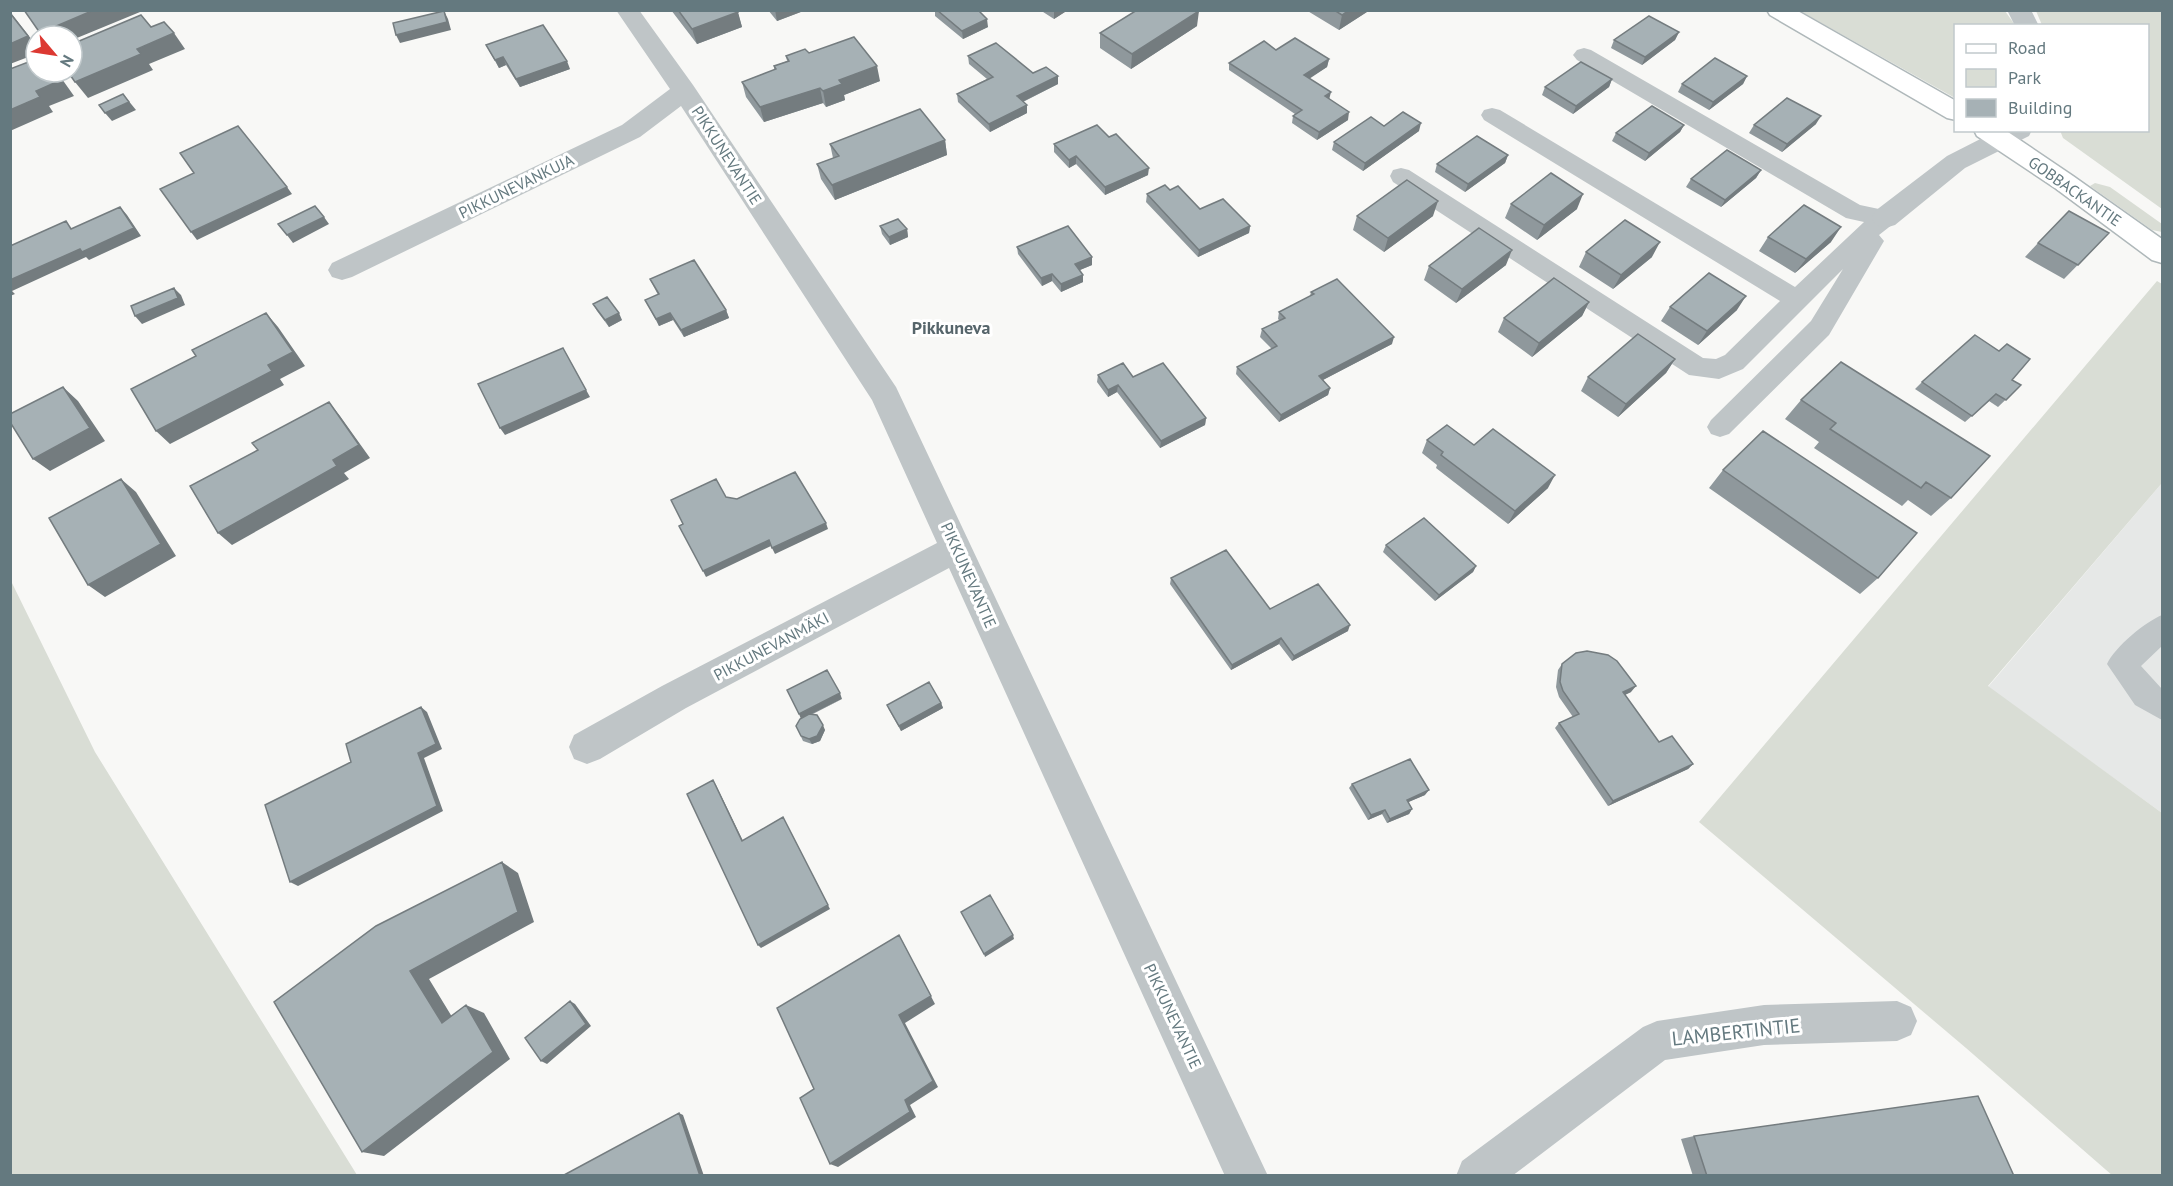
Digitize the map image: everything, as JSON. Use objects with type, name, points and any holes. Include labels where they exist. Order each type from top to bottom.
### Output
[{"type":"street","name":"PIKKUNEVANTIE","points":[[627,10],[684,91],[885,395],[1247,1176]]},
{"type":"street","points":[[1778,10],[1954,111]]},
{"type":"street","points":[[2019,10],[2026,24]]},
{"type":"street","name":"PIKKUNEVANKUJA","points":[[342,270],[631,131],[684,91]]},
{"type":"street","points":[[1885,218],[1956,162],[2002,133]]},
{"type":"street","name":"GOBBACKANTIE","points":[[2002,133],[2163,253]]},
{"type":"street","name":"PIKKUNEVANMÄKI","points":[[587,747],[674,698],[957,548]]},
{"type":"street","name":"LAMBERTINTIE","points":[[1477,1176],[1657,1041],[1764,1025],[1897,1021]]},
{"type":"lane","points":[[1584,55],[1854,212],[1885,218]]},
{"type":"lane","points":[[1492,115],[1797,300]]},
{"type":"lane","points":[[1401,176],[1698,368],[1719,369],[1734,362],[1863,235],[1885,218]]},
{"type":"lane","points":[[1719,427],[1820,328],[1885,218]]},
{"type":"lane","points":[[2163,628],[2122,664],[2146,695],[2163,706]]},
{"type":"shaded area","points":[[2162,483],[2162,813],[1988,687]]},
{"type":"green space","points":[[1800,11],[2005,11],[2014,24],[1954,24],[1954,97]]},
{"type":"green space","points":[[2036,11],[2162,11],[2162,209],[2063,138],[2061,133],[2149,132],[2149,24],[2042,24]]},
{"type":"green space","points":[[2095,183],[2110,187],[2162,224],[2162,232],[2152,230],[2090,186]]},
{"type":"green space","points":[[2157,281],[2162,284],[2162,483],[1988,686],[2162,813],[2162,1175],[2113,1176],[1699,822]]},
{"type":"green space","points":[[11,581],[95,752],[357,1175],[11,1175]]},
{"type":"building","points":[[24,10],[94,10],[61,24],[34,24]]},
{"type":"building","points":[[678,10],[737,10],[738,12],[692,29]]},
{"type":"building","points":[[937,10],[978,10],[987,19],[962,31]]},
{"type":"building","points":[[1137,10],[1199,11],[1132,54],[1100,33]]},
{"type":"building","points":[[1334,10],[1349,10],[1342,15]]},
{"type":"building","points":[[444,11],[447,22],[396,35],[393,23]]},
{"type":"building","points":[[10,13],[24,31],[24,38],[10,44]]},
{"type":"building","points":[[141,15],[151,27],[164,22],[174,33],[137,49],[141,54],[84,78],[84,39]]},
{"type":"building","points":[[1649,16],[1679,32],[1645,57],[1614,40]]},
{"type":"building","points":[[543,25],[567,61],[516,79],[503,57],[495,60],[486,45]]},
{"type":"building","points":[[854,37],[877,66],[839,80],[842,84],[823,91],[820,88],[760,107],[742,82],[776,69],[774,66],[789,61],[786,56],[805,49],[809,53]]},
{"type":"building","points":[[1295,38],[1329,59],[1304,75],[1331,92],[1325,96],[1349,112],[1319,132],[1293,116],[1302,110],[1229,63],[1264,41],[1276,50]]},
{"type":"building","points":[[996,43],[1033,73],[1046,67],[1058,76],[1017,96],[1027,105],[989,124],[957,94],[993,77],[968,56]]},
{"type":"building","points":[[1715,58],[1747,76],[1713,102],[1682,84]]},
{"type":"building","points":[[1581,62],[1612,79],[1576,106],[1545,87]]},
{"type":"building","points":[[24,64],[24,84],[52,84],[36,91],[40,97],[10,110],[10,69]]},
{"type":"building","points":[[123,94],[129,102],[105,113],[99,105]]},
{"type":"building","points":[[1787,98],[1821,116],[1787,144],[1754,125]]},
{"type":"building","points":[[1652,106],[1684,125],[1649,153],[1616,133]]},
{"type":"building","points":[[920,109],[945,140],[832,185],[817,164],[839,156],[830,144]]},
{"type":"building","points":[[1403,112],[1421,123],[1365,163],[1334,142],[1371,117],[1384,126]]},
{"type":"building","points":[[1097,125],[1109,137],[1116,134],[1149,168],[1105,187],[1076,156],[1069,160],[1054,144]]},
{"type":"building","points":[[238,126],[287,187],[191,232],[160,189],[194,173],[180,153]]},
{"type":"building","points":[[1477,136],[1508,155],[1468,184],[1437,164]]},
{"type":"building","points":[[1727,150],[1761,170],[1725,200],[1691,179]]},
{"type":"building","points":[[1551,173],[1583,194],[1544,225],[1511,204]]},
{"type":"building","points":[[1407,180],[1438,201],[1388,238],[1357,216]]},
{"type":"building","points":[[1165,185],[1170,190],[1178,186],[1200,209],[1223,199],[1250,226],[1199,250],[1147,194]]},
{"type":"building","points":[[1804,205],[1841,227],[1806,259],[1768,237]]},
{"type":"building","points":[[315,206],[324,217],[287,235],[278,224]]},
{"type":"building","points":[[120,207],[134,228],[82,252],[80,249],[10,280],[10,246],[66,221],[71,229]]},
{"type":"building","points":[[2069,211],[2109,233],[2078,265],[2038,243]]},
{"type":"building","points":[[898,219],[907,229],[889,237],[880,226]]},
{"type":"building","points":[[1625,220],[1660,242],[1621,275],[1586,252]]},
{"type":"building","points":[[1068,226],[1092,257],[1075,264],[1083,275],[1061,284],[1052,274],[1041,278],[1017,247]]},
{"type":"building","points":[[1479,228],[1512,250],[1462,289],[1429,266]]},
{"type":"building","points":[[694,260],[726,310],[681,330],[670,313],[656,319],[645,300],[659,294],[650,279]]},
{"type":"building","points":[[1709,273],[1746,296],[1707,331],[1670,307]]},
{"type":"building","points":[[1554,278],[1589,302],[1539,343],[1504,318]]},
{"type":"building","points":[[1337,279],[1394,337],[1319,376],[1330,388],[1281,415],[1237,367],[1277,346],[1262,329],[1285,318],[1279,312]]},
{"type":"building","points":[[174,288],[178,298],[135,316],[131,306]]},
{"type":"building","points":[[607,297],[619,313],[605,320],[593,304]]},
{"type":"building","points":[[266,313],[293,352],[268,365],[272,371],[156,431],[131,389],[196,356],[192,350]]},
{"type":"building","points":[[1638,334],[1675,359],[1626,404],[1588,377]]},
{"type":"building","points":[[1975,335],[1999,351],[2007,344],[2030,359],[2012,380],[2021,385],[2006,400],[1996,394],[1972,416],[1922,382]]},
{"type":"building","points":[[563,348],[586,390],[500,428],[478,384]]},
{"type":"building","points":[[1841,362],[1990,456],[1951,498],[1926,482],[1921,488],[1830,429],[1836,423],[1801,400]]},
{"type":"building","points":[[1123,363],[1133,377],[1163,363],[1206,418],[1161,441],[1118,385],[1108,390],[1098,375]]},
{"type":"building","points":[[63,387],[90,428],[33,459],[10,422],[10,414]]},
{"type":"building","points":[[329,402],[359,445],[333,460],[337,466],[218,533],[190,486],[258,450],[252,443]]},
{"type":"building","points":[[1447,425],[1474,445],[1493,429],[1555,475],[1515,511],[1441,455],[1443,452],[1427,440]]},
{"type":"building","points":[[1763,431],[1917,533],[1878,578],[1723,470]]},
{"type":"building","points":[[795,472],[826,523],[772,548],[769,540],[703,571],[679,526],[683,524],[671,500],[716,479],[726,497],[737,499]]},
{"type":"building","points":[[121,479],[161,544],[88,585],[49,518]]},
{"type":"building","points":[[1424,518],[1476,566],[1439,595],[1386,545]]},
{"type":"building","points":[[1226,550],[1270,609],[1318,584],[1350,625],[1294,656],[1281,638],[1232,665],[1171,578]]},
{"type":"building","points":[[1587,651],[1608,655],[1617,661],[1636,686],[1623,692],[1659,742],[1672,736],[1693,764],[1613,801],[1559,723],[1579,714],[1563,691],[1560,682],[1562,664],[1576,653]]},
{"type":"building","points":[[827,670],[840,693],[799,714],[787,690]]},
{"type":"building","points":[[929,682],[941,703],[899,726],[887,705]]},
{"type":"building","points":[[421,707],[436,744],[418,753],[437,806],[290,882],[265,805],[351,762],[346,744]]},
{"type":"building","points":[[809,714],[817,715],[823,725],[817,736],[809,739],[801,736],[796,726],[800,719]]},
{"type":"building","points":[[1410,759],[1429,790],[1407,800],[1412,809],[1390,819],[1385,810],[1371,815],[1352,784]]},
{"type":"building","points":[[713,780],[742,841],[783,817],[828,905],[758,945],[687,794]]},
{"type":"building","points":[[502,862],[518,912],[410,971],[442,1023],[466,1005],[493,1052],[362,1152],[274,1002],[376,926]]},
{"type":"building","points":[[990,895],[1013,935],[984,954],[961,912]]},
{"type":"building","points":[[899,935],[931,996],[899,1015],[933,1081],[905,1100],[910,1112],[830,1164],[800,1098],[814,1089],[777,1008]]},
{"type":"building","points":[[570,1001],[586,1024],[541,1061],[525,1038]]},
{"type":"building","points":[[1978,1096],[2014,1176],[1707,1176],[1694,1136]]},
{"type":"building","points":[[679,1113],[700,1176],[564,1176],[564,1175]]},
{"type":"district","name":"Pikkuneva","points":[[951,327]]}]
